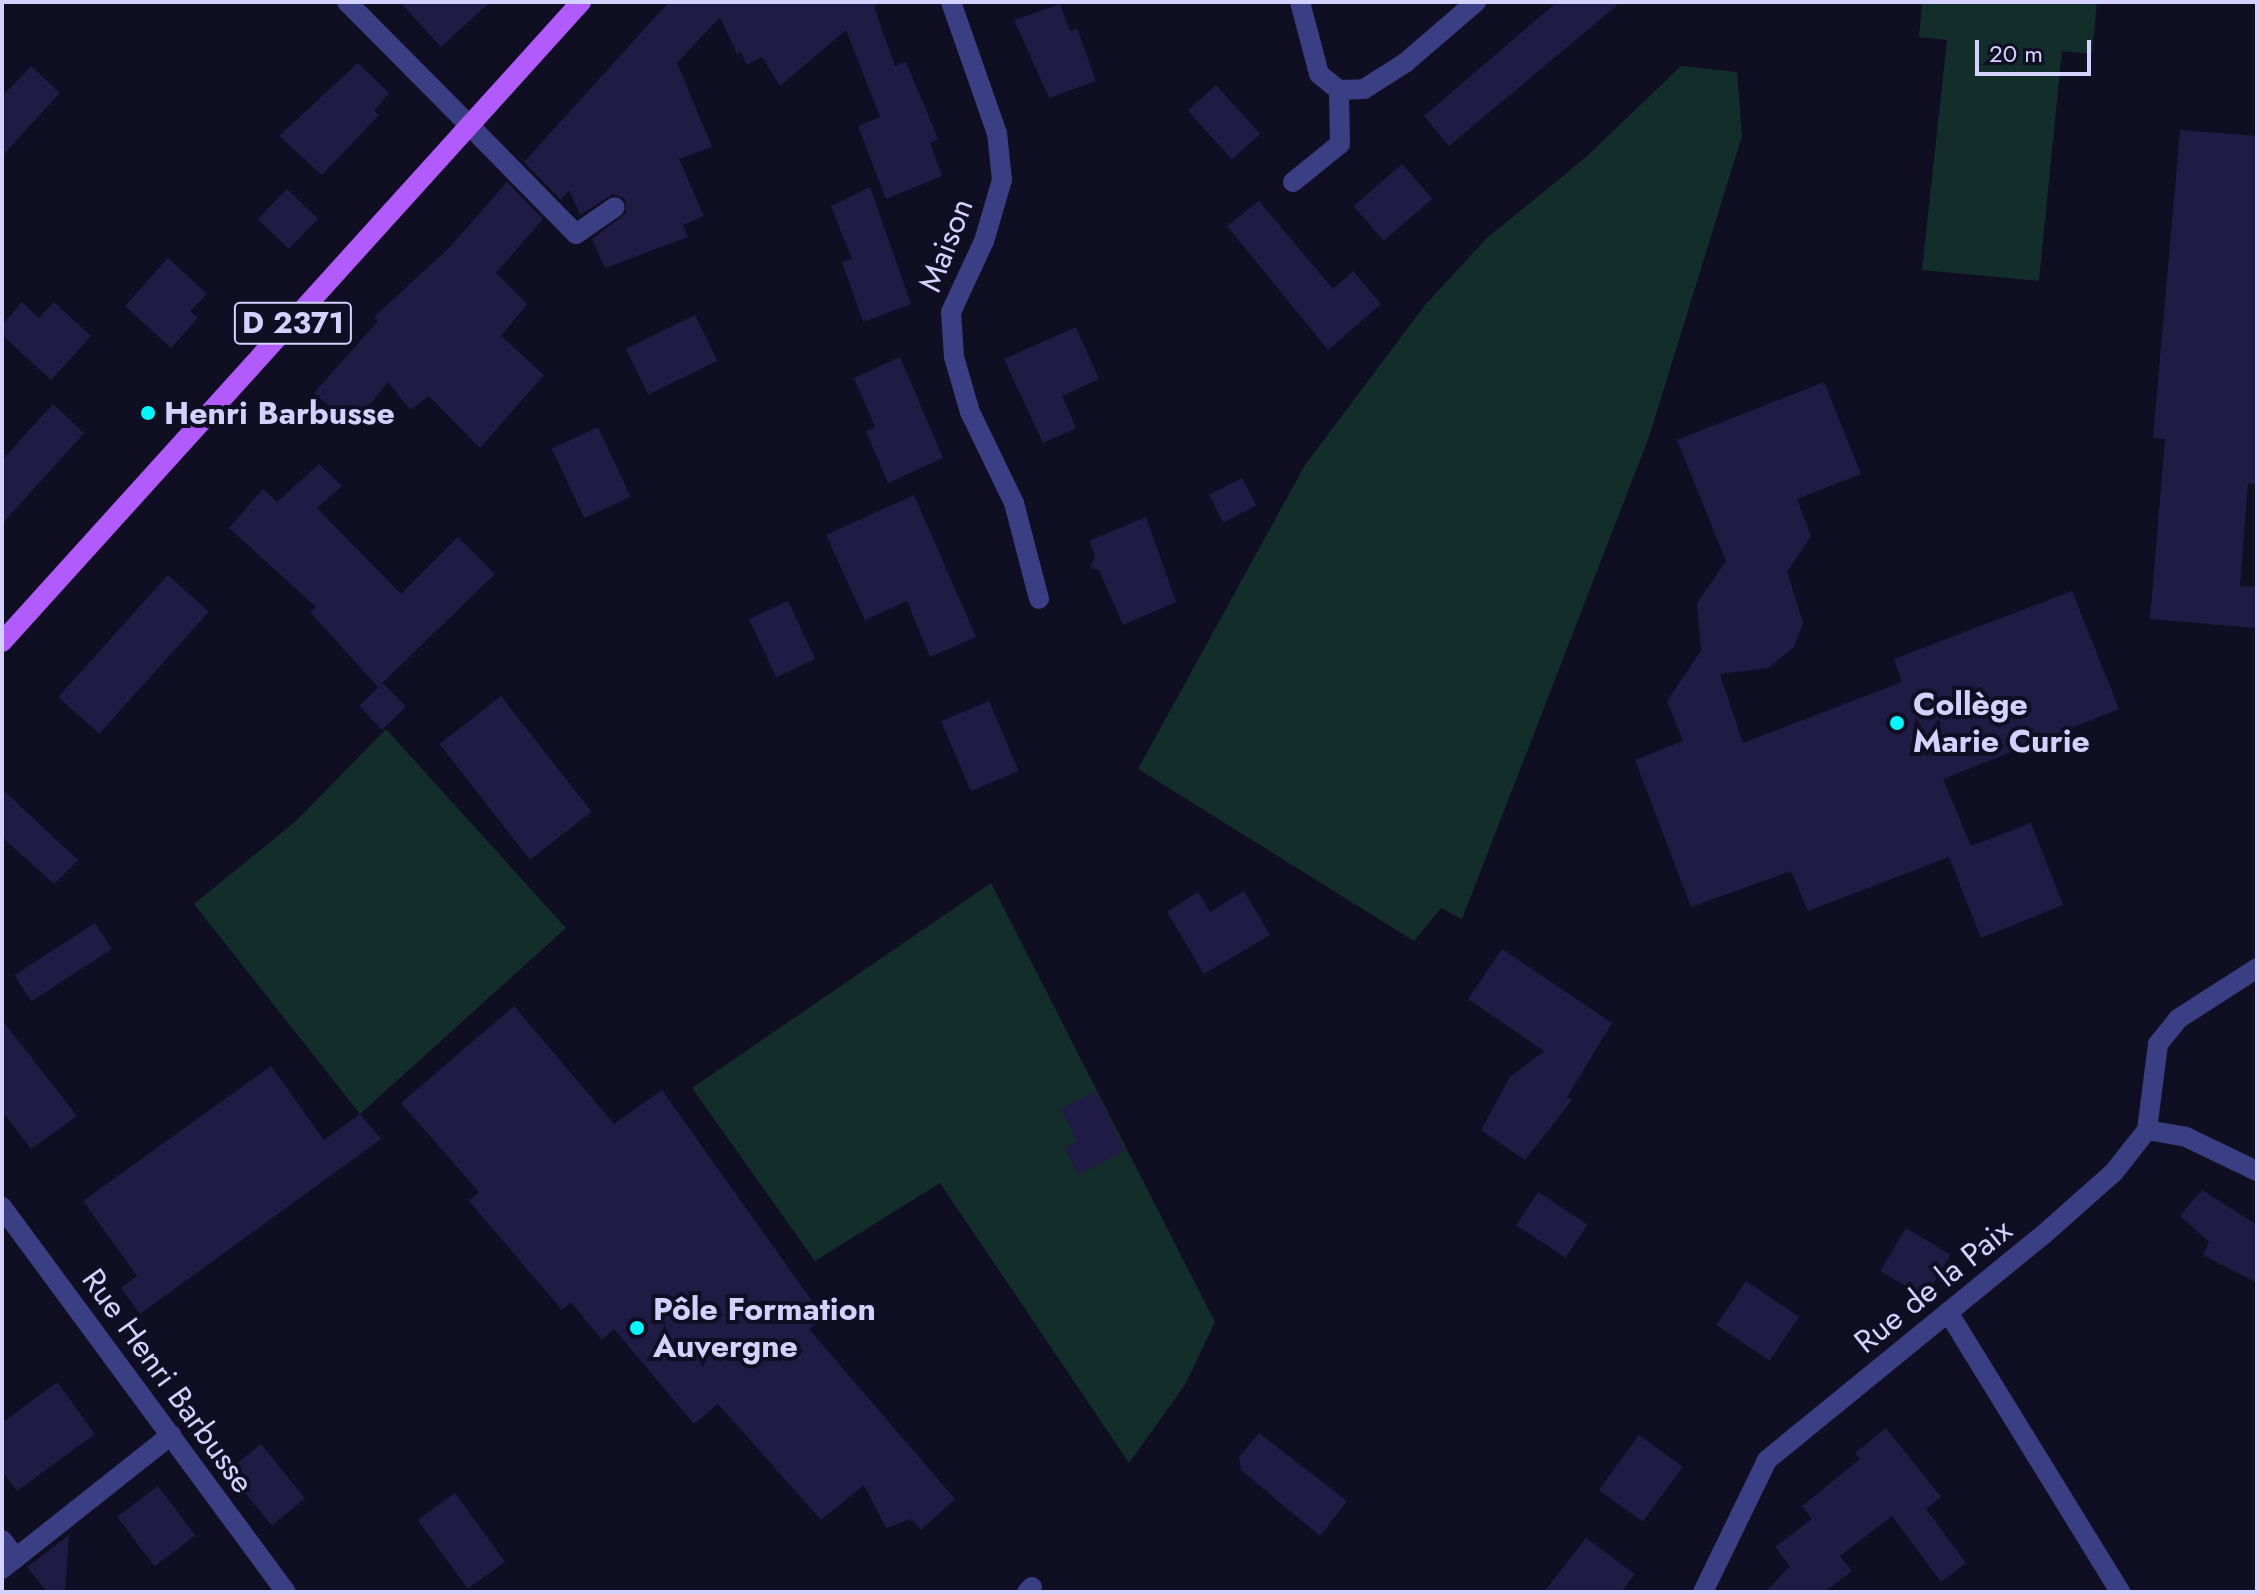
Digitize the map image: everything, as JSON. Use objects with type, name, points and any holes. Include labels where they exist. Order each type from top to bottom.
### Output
[{"type":"main road","name":"D 2371","points":[[2,642],[581,2]]},
{"type":"street","points":[[347,2],[576,234],[615,207]]},
{"type":"street","name":"Maison","points":[[951,2],[997,133],[1002,180],[984,241],[951,312],[954,357],[970,412],[1014,503],[1039,599]]},
{"type":"street","points":[[1300,2],[1319,74],[1339,90],[1364,89],[1405,63],[1476,2]]},
{"type":"street","points":[[1293,182],[1340,144],[1339,90]]},
{"type":"street","points":[[2257,968],[2178,1019],[2158,1044],[2147,1130],[2186,1137],[2257,1171]]},
{"type":"street","name":"Rue de la Paix","points":[[1703,1592],[1767,1460],[2114,1172],[2147,1130]]},
{"type":"street","name":"Rue Henri Barbusse","points":[[2,1207],[286,1592]]},
{"type":"street","points":[[1948,1312],[2120,1592]]},
{"type":"street","points":[[2,1540],[9,1563],[171,1435]]},
{"type":"green space","points":[[1922,2],[2097,2],[2092,54],[2062,51],[2039,281],[1922,270],[1947,40],[1919,37]]},
{"type":"green space","points":[[1681,66],[1737,72],[1742,136],[1649,437],[1462,919],[1441,908],[1414,941],[1138,769],[1305,465],[1425,305],[1487,238],[1585,158]]},
{"type":"green space","points":[[386,729],[566,928],[360,1114],[194,904],[296,821]]},
{"type":"green space","points":[[991,883],[1215,1322],[1185,1385],[1129,1463],[940,1183],[815,1261],[692,1088]]},
{"type":"building","points":[[400,2],[490,2],[441,47]]},
{"type":"building","points":[[669,2],[880,2],[874,7],[895,66],[906,62],[938,139],[930,143],[942,176],[886,199],[858,126],[880,117],[846,30],[780,86],[762,57],[747,65],[741,52],[737,54],[720,17],[677,63],[712,147],[679,159],[704,216],[683,225],[688,237],[605,268],[592,239],[626,213],[625,199],[613,194],[580,215],[569,190],[561,200],[524,162]]},
{"type":"building","points":[[1557,2],[1621,2],[1449,146],[1424,116]]},
{"type":"building","points":[[1060,4],[1070,31],[1077,28],[1096,81],[1049,98],[1014,20]]},
{"type":"building","points":[[358,63],[389,93],[374,111],[379,115],[322,175],[279,136]]},
{"type":"building","points":[[31,66],[60,93],[2,156],[2,97]]},
{"type":"building","points":[[1216,85],[1260,134],[1232,159],[1188,110]]},
{"type":"building","points":[[2180,130],[2257,136],[2257,485],[2248,483],[2240,586],[2257,587],[2257,628],[2150,619],[2165,439],[2153,438]]},
{"type":"building","points":[[1402,164],[1432,199],[1384,241],[1354,206]]},
{"type":"building","points":[[507,182],[543,219],[496,273],[527,304],[501,336],[544,375],[480,448],[429,396],[410,410],[388,382],[352,426],[314,393],[378,321],[374,317],[449,248]]},
{"type":"building","points":[[870,187],[911,304],[863,322],[842,262],[852,259],[831,206]]},
{"type":"building","points":[[287,189],[318,219],[289,249],[258,219]]},
{"type":"building","points":[[1259,201],[1333,289],[1353,271],[1381,304],[1328,350],[1227,226]]},
{"type":"building","points":[[168,258],[207,294],[190,311],[198,318],[171,348],[125,306]]},
{"type":"building","points":[[22,302],[39,318],[54,302],[91,336],[51,380],[2,335],[2,325]]},
{"type":"building","points":[[695,315],[717,361],[648,395],[626,349]]},
{"type":"building","points":[[1076,327],[1099,379],[1062,396],[1076,428],[1043,443],[1004,359]]},
{"type":"building","points":[[900,357],[943,458],[888,483],[866,431],[875,427],[854,378]]},
{"type":"building","points":[[1824,382],[1861,474],[1797,499],[1811,536],[1787,572],[1803,623],[1794,647],[1768,668],[1720,674],[1743,743],[1902,682],[1894,659],[2072,591],[2119,709],[1943,779],[1971,846],[2031,823],[2063,905],[1981,938],[1949,857],[1808,911],[1791,871],[1691,907],[1635,760],[1683,741],[1667,701],[1701,651],[1697,603],[1726,561],[1677,440]]},
{"type":"building","points":[[53,404],[84,433],[2,524],[2,460]]},
{"type":"building","points":[[598,427],[631,497],[584,518],[552,449]]},
{"type":"building","points":[[319,464],[342,486],[317,508],[401,594],[458,537],[495,574],[378,687],[310,612],[316,607],[229,528],[263,489],[277,502]]},
{"type":"building","points":[[1242,478],[1256,506],[1223,522],[1209,495]]},
{"type":"building","points":[[914,495],[976,637],[930,657],[907,601],[865,620],[826,535]]},
{"type":"building","points":[[1146,517],[1176,602],[1123,625],[1099,570],[1090,567],[1095,556],[1089,541]]},
{"type":"building","points":[[168,575],[209,612],[99,734],[58,697]]},
{"type":"building","points":[[788,601],[815,659],[776,677],[749,619]]},
{"type":"building","points":[[383,683],[406,707],[382,730],[359,706]]},
{"type":"building","points":[[501,696],[592,812],[530,860],[440,744]]},
{"type":"building","points":[[989,701],[1019,771],[971,791],[941,721]]},
{"type":"building","points":[[2,789],[78,860],[54,884],[2,837]]},
{"type":"building","points":[[1244,891],[1270,935],[1204,974],[1167,912],[1198,892],[1210,912]]},
{"type":"building","points":[[95,923],[112,949],[31,1001],[14,975]]},
{"type":"building","points":[[1502,949],[1612,1023],[1567,1097],[1572,1100],[1525,1160],[1481,1130],[1510,1077],[1544,1051],[1468,999]]},
{"type":"building","points":[[514,1006],[614,1124],[662,1090],[824,1318],[809,1329],[955,1499],[921,1530],[911,1519],[886,1528],[864,1485],[821,1520],[718,1404],[694,1424],[614,1329],[602,1340],[571,1302],[562,1310],[469,1201],[479,1192],[401,1103]]},
{"type":"building","points":[[2,1020],[77,1116],[31,1149],[2,1111]]},
{"type":"building","points":[[271,1066],[324,1140],[360,1114],[381,1139],[140,1314],[121,1288],[137,1276],[83,1201]]},
{"type":"building","points":[[1096,1091],[1125,1151],[1078,1175],[1065,1148],[1077,1142],[1061,1109]]},
{"type":"building","points":[[2202,1190],[2257,1225],[2257,1283],[2203,1255],[2209,1242],[2180,1216]]},
{"type":"building","points":[[1538,1192],[1587,1224],[1566,1258],[1516,1226]]},
{"type":"building","points":[[1906,1228],[1951,1255],[1925,1298],[1880,1271]]},
{"type":"building","points":[[1746,1281],[1799,1317],[1769,1361],[1716,1325]]},
{"type":"building","points":[[57,1382],[95,1434],[17,1491],[2,1471],[2,1423]]},
{"type":"building","points":[[1886,1428],[1941,1497],[1926,1509],[1966,1563],[1941,1582],[1892,1516],[1840,1556],[1852,1571],[1825,1592],[1766,1592],[1790,1566],[1775,1547],[1812,1519],[1802,1506],[1860,1459],[1855,1453]]},
{"type":"building","points":[[1259,1433],[1347,1501],[1320,1536],[1241,1470],[1239,1457]]},
{"type":"building","points":[[1639,1435],[1683,1467],[1643,1522],[1599,1490]]},
{"type":"building","points":[[261,1444],[305,1498],[272,1525],[228,1471]]},
{"type":"building","points":[[158,1486],[195,1536],[155,1566],[117,1517]]},
{"type":"building","points":[[455,1493],[505,1562],[468,1589],[418,1520]]},
{"type":"building","points":[[69,1535],[65,1592],[47,1592],[27,1567]]},
{"type":"building","points":[[1586,1538],[1635,1574],[1621,1592],[1544,1592]]},
{"type":"place","name":"Henri Barbusse","points":[[148,413]]},
{"type":"place","name":"Collège Marie Curie","points":[[1897,723]]},
{"type":"place","name":"Pôle Formation Auvergne","points":[[637,1328]]}]
